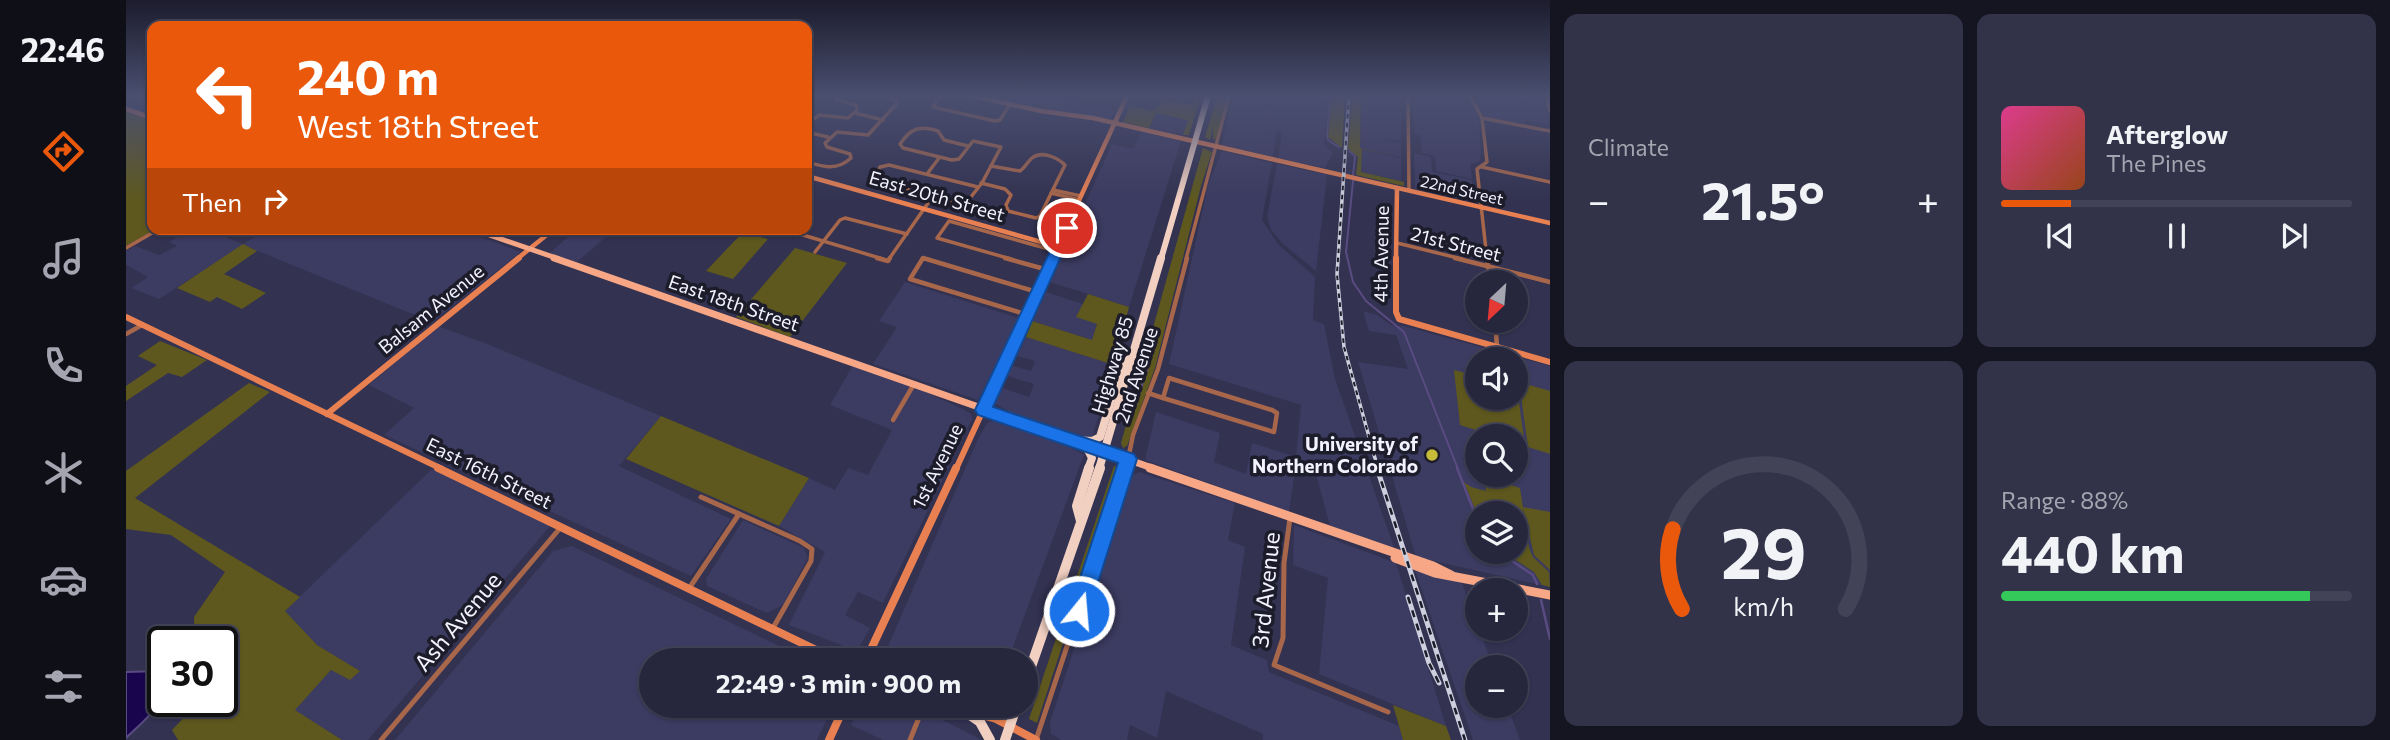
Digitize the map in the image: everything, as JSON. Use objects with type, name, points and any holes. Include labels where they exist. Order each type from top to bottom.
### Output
[{"type":"highway","name":"Highway 85","points":[[1037,648],[1105,452],[1197,131]]},
{"type":"highway","points":[[1074,440],[1092,441],[1100,437],[1121,368],[1135,353]]},
{"type":"highway","points":[[1074,440],[1088,450],[1092,458],[1077,506],[1081,521]]},
{"type":"highway","points":[[974,718],[980,722],[990,740]]},
{"type":"highway","points":[[1005,740],[1013,718]]},
{"type":"main road","name":"East 18th Street","points":[[489,235],[1291,517],[1435,573],[1550,595]]},
{"type":"street","points":[[812,164],[835,169],[844,166],[850,158],[848,152],[825,145],[829,138],[839,132],[867,136],[872,131]]},
{"type":"street","points":[[909,131],[900,144],[903,148],[939,158],[958,159],[973,141],[979,140],[1001,147],[979,185],[966,202],[933,197],[879,182],[874,178],[880,167],[887,165],[979,185],[1008,191],[1011,195],[1007,209],[1029,218],[1040,216],[1065,165],[1059,159],[1035,156],[1026,170],[1020,172],[991,166]]},
{"type":"street","points":[[937,131],[944,140],[968,146]]},
{"type":"street","name":"1st Avenue","points":[[872,648],[1112,131]]},
{"type":"street","name":"22nd Street","points":[[1148,131],[1550,222]]},
{"type":"street","name":"2nd Avenue","points":[[1036,740],[1128,459],[1133,435],[1157,369],[1221,131]]},
{"type":"street","name":"4th Avenue","points":[[1408,131],[1409,190]]},
{"type":"street","points":[[1483,131],[1487,162],[1476,169],[1489,270]]},
{"type":"street","points":[[812,133],[829,138]]},
{"type":"street","points":[[928,174],[939,158]]},
{"type":"street","points":[[1482,167],[1550,182]]},
{"type":"street","name":"East 20th Street","points":[[812,177],[1059,247]]},
{"type":"street","name":"4th Avenue","points":[[1398,188],[1396,312],[1399,319],[1498,347]]},
{"type":"street","points":[[1052,191],[1081,198]]},
{"type":"street","points":[[803,235],[888,261],[933,197]]},
{"type":"street","points":[[815,252],[840,220],[845,218],[907,234]]},
{"type":"street","points":[[1045,248],[949,221],[937,239],[1048,270]]},
{"type":"street","points":[[126,248],[149,235]]},
{"type":"street","name":"Balsam Avenue","points":[[327,414],[547,235]]},
{"type":"street","name":"21st Street","points":[[1397,243],[1550,282]]},
{"type":"street","points":[[1028,315],[910,279],[923,258],[1038,293]]},
{"type":"street","name":"East 16th Street","points":[[126,317],[812,648]]},
{"type":"street","points":[[126,334],[142,325]]},
{"type":"street","points":[[1496,333],[1498,347]]},
{"type":"street","points":[[1528,356],[1550,362]]},
{"type":"street","points":[[1149,393],[1163,398],[1274,432],[1277,414],[1272,410],[1170,378],[1163,398]]},
{"type":"street","points":[[893,420],[914,383]]},
{"type":"street","points":[[701,498],[806,544],[812,550],[811,561],[773,629]]},
{"type":"street","points":[[690,587],[739,514]]},
{"type":"street","name":"3rd Avenue","points":[[1291,517],[1284,563],[1283,638],[1274,665],[1388,712]]},
{"type":"street","name":"Ash Avenue","points":[[380,740],[561,526]]},
{"type":"street","points":[[828,740],[839,718]]},
{"type":"street","points":[[910,740],[919,718]]},
{"type":"street","points":[[985,718],[1010,726],[1036,740]]},
{"type":"shaded area","points":[[126,131],[147,131],[147,234],[126,246]]},
{"type":"shaded area","points":[[1161,131],[1185,131],[1183,135]]},
{"type":"shaded area","points":[[1207,131],[1212,131],[1210,140],[1205,137]]},
{"type":"shaded area","points":[[1213,131],[1218,131],[1216,139],[1213,139]]},
{"type":"shaded area","points":[[1225,131],[1277,131],[1273,157],[1222,145]]},
{"type":"shaded area","points":[[1280,131],[1325,131],[1324,144],[1333,153],[1325,168],[1278,158],[1283,131]]},
{"type":"shaded area","points":[[1329,131],[1343,131],[1342,148],[1328,137]]},
{"type":"shaded area","points":[[1349,131],[1360,131],[1360,148],[1401,157],[1362,149],[1361,172],[1404,182],[1404,186],[1356,175],[1358,157],[1348,149]]},
{"type":"shaded area","points":[[1360,131],[1401,131],[1401,141],[1382,139],[1401,143],[1401,157],[1360,148]]},
{"type":"shaded area","points":[[1414,131],[1480,131],[1480,161],[1470,164],[1472,179],[1436,171],[1435,156],[1421,153],[1421,135],[1414,134]]},
{"type":"shaded area","points":[[1142,132],[1181,141],[1129,307],[1050,282],[1112,144],[1133,149]]},
{"type":"shaded area","points":[[1203,148],[1212,152],[1155,368],[1127,446],[1123,448],[1121,443]]},
{"type":"shaded area","points":[[1362,149],[1401,158],[1401,181],[1361,172]]},
{"type":"shaded area","points":[[1222,151],[1272,163],[1262,220],[1278,244],[1315,277],[1313,320],[1324,324],[1335,379],[1395,550],[1330,526],[1314,467],[1297,458],[1289,512],[1145,460],[1156,412],[1220,433],[1214,462],[1246,474],[1252,443],[1296,457],[1301,405],[1169,364],[1208,185]]},
{"type":"shaded area","points":[[1414,153],[1431,157],[1432,172],[1472,180],[1475,202],[1415,188]]},
{"type":"shaded area","points":[[1277,164],[1327,175],[1316,271],[1283,244],[1271,230],[1267,216]]},
{"type":"shaded area","points":[[181,235],[220,235],[243,244],[258,235],[475,235],[521,252],[432,322],[243,245],[159,299],[131,288],[148,277],[126,265],[126,251],[135,246],[159,255],[177,246],[169,242]]},
{"type":"shaded area","points":[[563,235],[608,235],[577,262],[550,253],[568,237]]},
{"type":"shaded area","points":[[740,235],[768,239],[733,279],[706,271]]},
{"type":"shaded area","points":[[243,244],[257,251],[224,274],[266,293],[242,309],[217,297],[210,302],[177,288]]},
{"type":"shaded area","points":[[795,248],[847,263],[790,337],[736,317]]},
{"type":"shaded area","points":[[905,282],[1019,318],[978,400],[873,364],[897,327],[879,321]]},
{"type":"shaded area","points":[[1046,292],[1083,304],[1077,317],[1097,324],[1092,340],[1032,321]]},
{"type":"shaded area","points":[[1088,294],[1129,307],[1114,365],[1026,337],[1032,321],[1092,340],[1097,324],[1076,317]]},
{"type":"shaded area","name":"University of Northern Colorado","points":[[1363,311],[1377,315],[1391,325],[1404,326],[1481,347],[1465,347],[1465,410],[1528,410],[1528,360],[1550,366],[1550,587],[1528,582],[1528,578],[1510,578],[1416,557],[1358,362],[1408,369],[1396,335],[1369,331]]},
{"type":"shaded area","points":[[438,326],[661,416],[619,466],[731,519],[691,576],[384,435],[414,408],[369,385]]},
{"type":"shaded area","points":[[1026,337],[1114,365],[1092,438],[1085,439],[1020,417],[995,404],[1002,388],[1029,397],[1034,384],[1007,376],[1013,366],[1031,371],[1035,361],[1017,356]]},
{"type":"shaded area","points":[[160,341],[207,360],[182,377],[168,373],[126,401],[126,386],[157,365],[138,356]]},
{"type":"shaded area","points":[[853,365],[914,387],[963,409],[971,414],[972,419],[883,603],[858,592],[845,615],[870,628],[859,648],[849,648],[789,625],[825,552],[779,526],[809,478],[835,490],[848,468],[868,475],[892,430],[830,405]]},
{"type":"shaded area","points":[[1454,370],[1465,373],[1465,410],[1520,410],[1522,424],[1465,424],[1465,427],[1460,425]]},
{"type":"shaded area","points":[[249,383],[270,392],[135,498],[300,597],[285,611],[317,645],[360,671],[350,680],[331,670],[295,710],[342,740],[178,740],[172,730],[184,717],[238,717],[238,626],[194,626],[194,617],[225,572],[171,535],[126,529],[126,471]]},
{"type":"shaded area","points":[[1528,385],[1550,391],[1550,454],[1528,447],[1528,424],[1525,424],[1523,410],[1528,410]]},
{"type":"shaded area","points":[[661,416],[809,478],[779,526],[626,459]]},
{"type":"shaded area","points":[[996,420],[1058,441],[1084,455],[1012,648],[887,648],[978,439],[987,423]]},
{"type":"shaded area","points":[[1114,466],[1119,468],[1119,472],[1037,723],[1029,719],[1038,718],[1038,692]]},
{"type":"shaded area","points":[[432,469],[550,526],[368,740],[342,740],[294,710],[331,670],[360,671],[317,645],[285,611]]},
{"type":"shaded area","points":[[1139,472],[1235,503],[1228,540],[1245,547],[1231,645],[1267,660],[1269,672],[1399,726],[1403,740],[1263,740],[1263,734],[1166,691],[1157,738],[1130,725],[1127,740],[1061,740],[1051,734],[1050,722],[1131,476]]},
{"type":"shaded area","points":[[1466,487],[1486,491],[1485,487],[1517,487],[1520,488],[1522,501],[1472,501]]},
{"type":"shaded area","points":[[1528,508],[1550,512],[1550,570],[1534,555],[1528,529]]},
{"type":"shaded area","points":[[743,520],[804,548],[808,558],[783,605],[767,613],[707,586],[706,579]]},
{"type":"shaded area","points":[[1294,525],[1396,563],[1446,726],[1319,674],[1328,578],[1293,565]]},
{"type":"shaded area","points":[[1528,541],[1533,557],[1549,572],[1550,587],[1542,585],[1534,572],[1522,564],[1528,564]]},
{"type":"shaded area","points":[[572,546],[783,648],[639,648],[639,718],[828,718],[817,740],[395,740],[553,551]]},
{"type":"shaded area","points":[[1415,570],[1462,583],[1465,591],[1465,641],[1483,641],[1489,655],[1465,655],[1465,717]]},
{"type":"shaded area","points":[[147,671],[148,717],[126,738],[126,672]]},
{"type":"shaded area","points":[[1393,705],[1446,726],[1451,740],[1403,740]]},
{"type":"shaded area","points":[[854,718],[939,718],[982,740],[883,740],[851,725]]},
{"type":"shaded area","points":[[1465,718],[1512,718],[1520,740],[1473,740]]},
{"type":"waterway","points":[[1327,131],[1328,140],[1339,147]]},
{"type":"waterway","points":[[1349,151],[1355,156],[1353,175]]},
{"type":"waterway","points":[[1353,181],[1346,252],[1353,282],[1366,301],[1404,332],[1458,469]]},
{"type":"waterway","points":[[1135,408],[1154,347]]},
{"type":"waterway","points":[[1457,468],[1470,501]]},
{"type":"waterway","points":[[1516,564],[1533,575],[1537,584]]},
{"type":"waterway","points":[[1541,600],[1550,639]]},
{"type":"railway","points":[[1347,131],[1337,274],[1344,347],[1378,469]]},
{"type":"railway","points":[[1377,468],[1465,740]]},
{"type":"railway","points":[[1408,597],[1429,663],[1439,683]]},
{"type":"place","name":"University of Northern Colorado","points":[[1432,455]]},
{"type":"route","points":[[1067,228],[984,410],[1128,459],[1079,611]]}]
